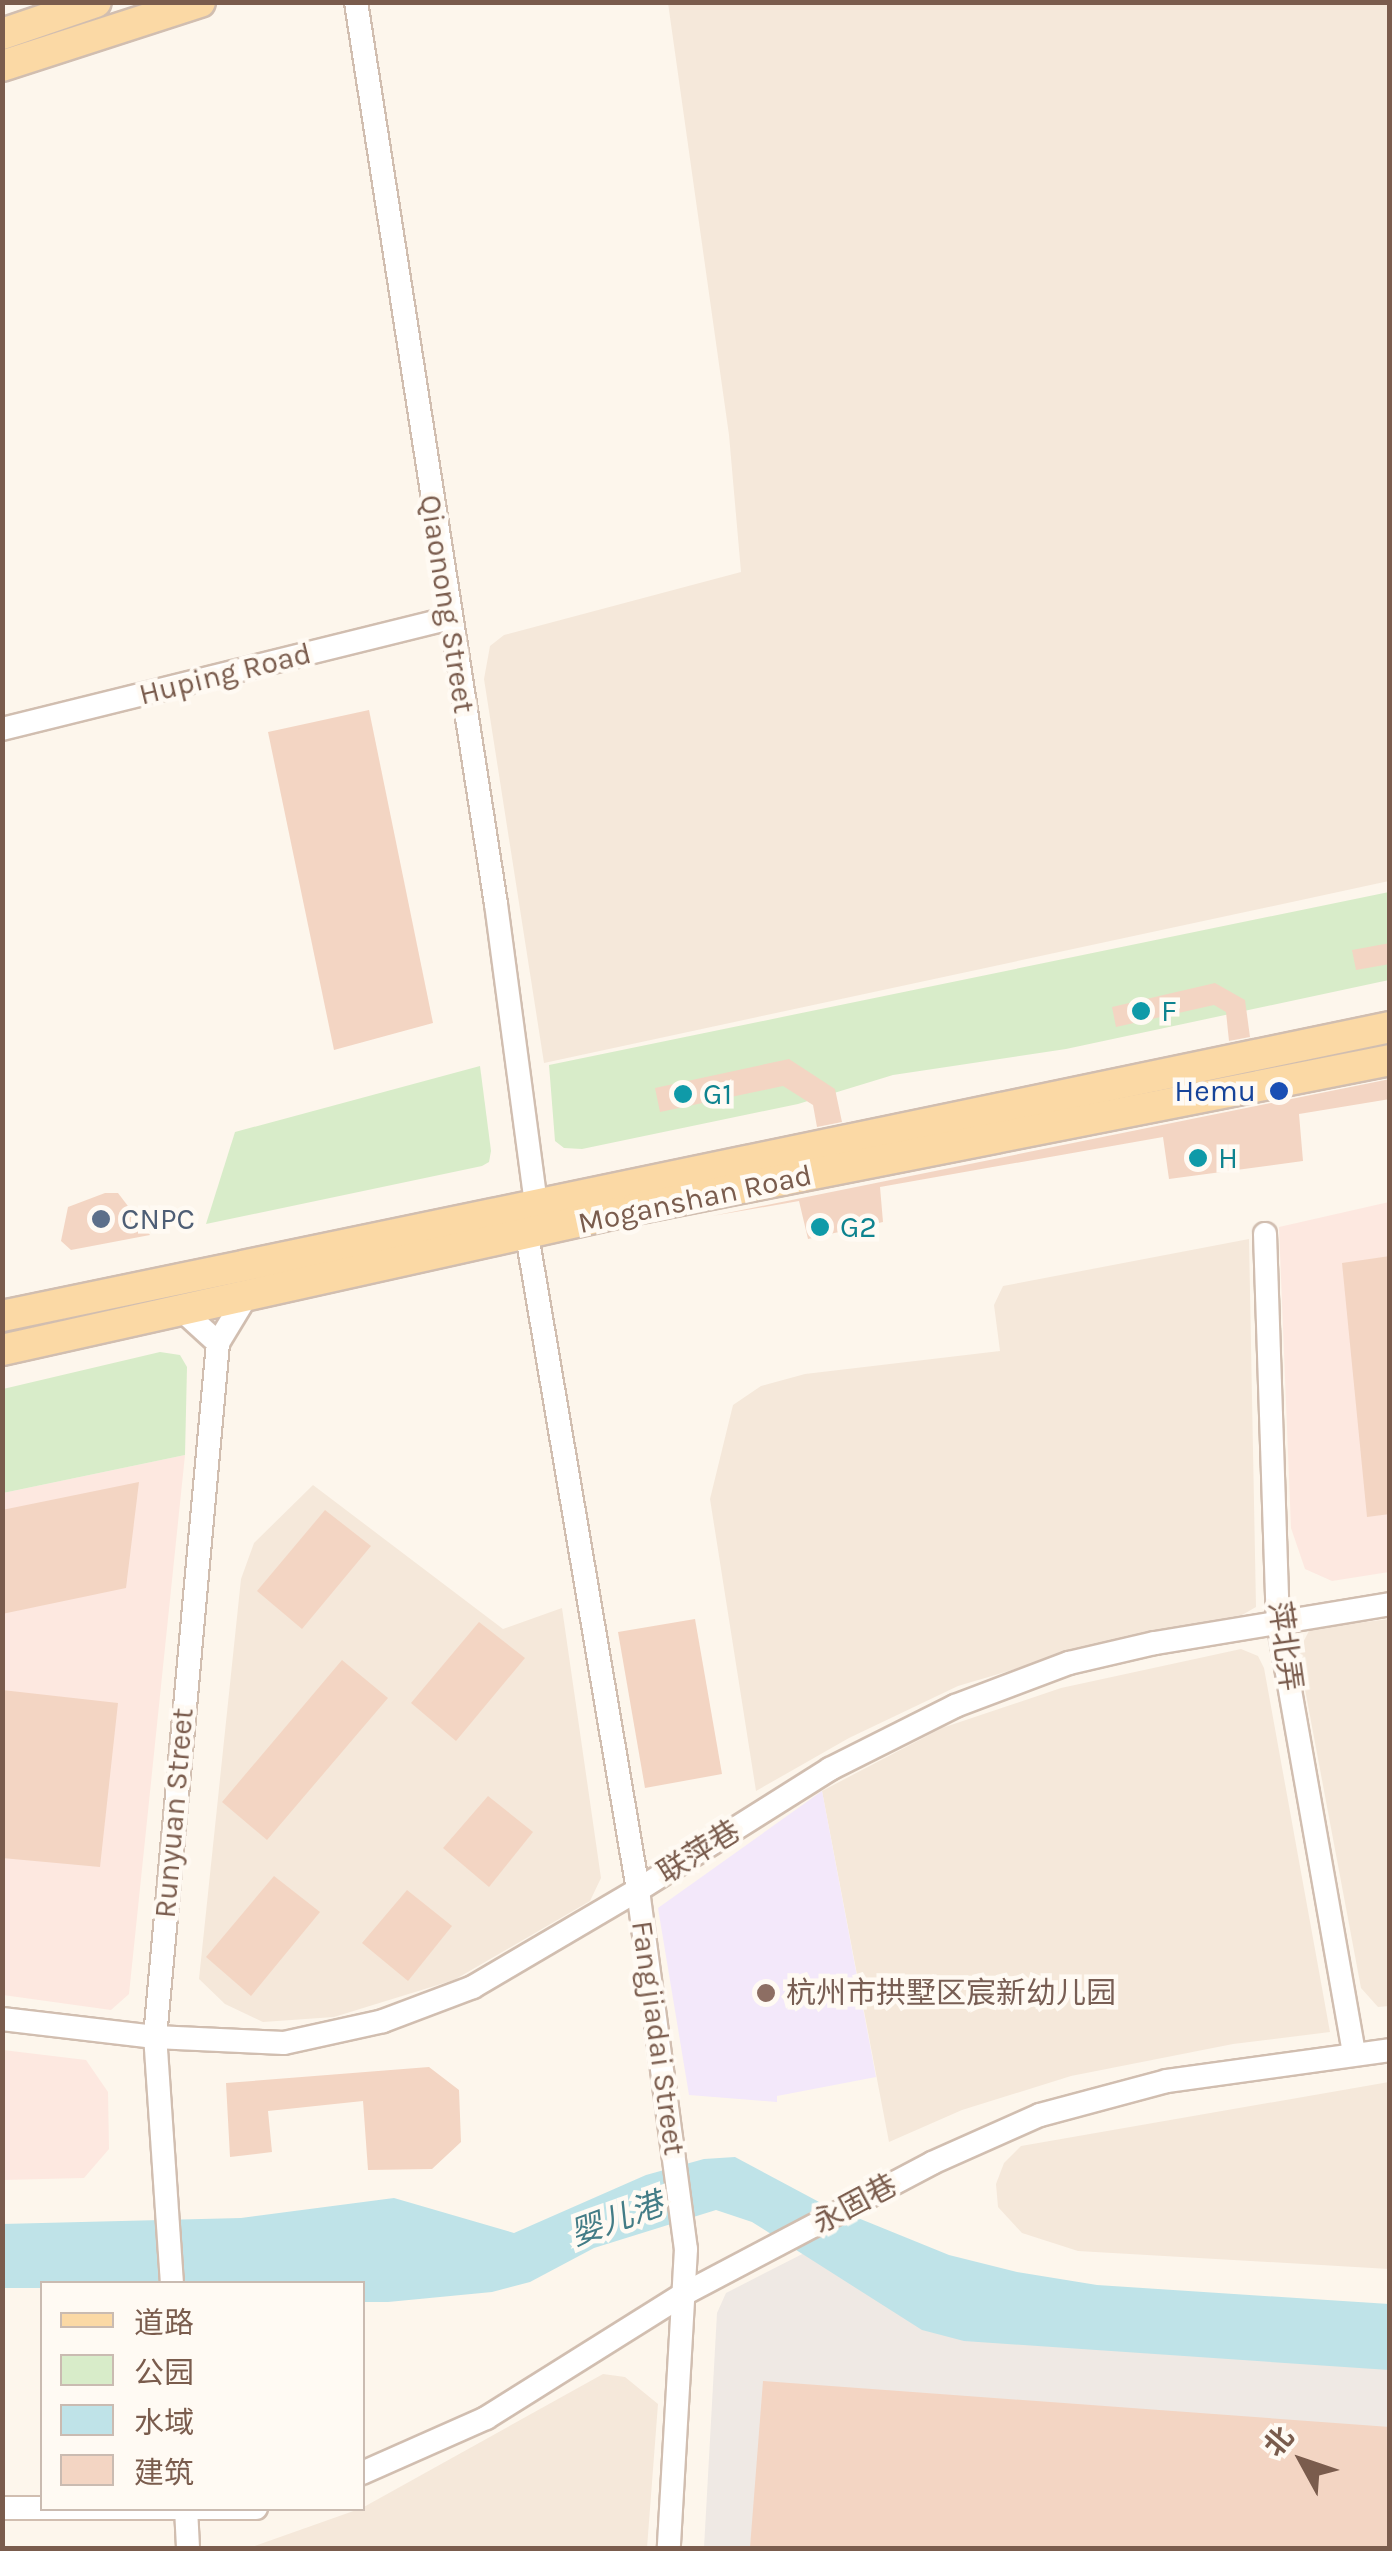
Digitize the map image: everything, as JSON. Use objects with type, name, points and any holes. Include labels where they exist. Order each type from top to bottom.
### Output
[{"type":"main road","points":[[2,34],[96,2]]},
{"type":"main road","points":[[2,66],[200,2]]},
{"type":"main road","name":"Moganshan Road","points":[[2,1316],[1390,1027]]},
{"type":"main road","name":"Moganshan Road","points":[[2,1350],[244,1300],[654,1206],[1390,1060]]},
{"type":"street","name":"Qiaonong Street","points":[[356,2],[448,618],[496,904],[536,1205]]},
{"type":"street","name":"Huping Road","points":[[2,729],[448,618]]},
{"type":"street","name":"萍北弄","points":[[1266,1234],[1278,1622],[1322,1849],[1354,2054]]},
{"type":"street","name":"Fangjiadai Street","points":[[527,1236],[638,1890],[686,2249],[669,2548]]},
{"type":"street","name":"Runyuan Street","points":[[172,2281],[155,2037],[218,1343],[244,1300]]},
{"type":"street","points":[[184,1312],[218,1343]]},
{"type":"street","name":"联萍巷","points":[[2,2018],[155,2037],[284,2043],[383,2021],[473,1987],[638,1890],[830,1768],[954,1706],[1070,1663],[1390,1604]]},
{"type":"street","name":"永固巷","points":[[365,2472],[486,2418],[684,2294],[932,2163],[1040,2115],[1167,2081],[1390,2050]]},
{"type":"street","points":[[2,2508],[40,2508]]},
{"type":"street","points":[[186,2511],[188,2548]]},
{"type":"shaded area","points":[[668,3],[1389,3],[1389,881],[544,1063],[484,679],[490,646],[504,635],[741,572],[729,435]]},
{"type":"shaded area","points":[[1389,1202],[1389,1572],[1332,1581],[1305,1569],[1291,1528],[1279,1227]]},
{"type":"shaded area","points":[[1249,1239],[1256,1607],[1242,1615],[1126,1636],[958,1686],[849,1738],[756,1791],[710,1499],[733,1405],[761,1386],[805,1374],[1000,1351],[994,1305],[1003,1286]]},
{"type":"shaded area","points":[[185,1455],[129,1994],[111,2010],[3,1995],[3,1493]]},
{"type":"shaded area","points":[[313,1485],[503,1629],[562,1608],[601,1878],[590,1901],[454,1980],[334,2017],[263,2022],[225,2004],[199,1979],[241,1579],[254,1543]]},
{"type":"shaded area","points":[[1389,1619],[1389,2006],[1378,2007],[1361,1988],[1298,1652],[1310,1629]]},
{"type":"shaded area","points":[[1241,1649],[1258,1656],[1264,1668],[1330,2032],[1233,2044],[1071,2076],[962,2110],[889,2142],[822,1791],[942,1728],[1061,1688]]},
{"type":"shaded area","name":"杭州市拱墅区宸新幼儿园","points":[[822,1791],[876,2077],[777,2096],[777,2102],[689,2095],[658,1908]]},
{"type":"shaded area","points":[[3,2050],[86,2060],[108,2092],[109,2149],[84,2178],[3,2180]]},
{"type":"shaded area","points":[[1389,2082],[1389,2269],[1078,2251],[1022,2233],[998,2207],[996,2184],[1004,2163],[1021,2146]]},
{"type":"shaded area","points":[[820,2245],[1389,2361],[1389,2548],[704,2548],[717,2313],[726,2293]]},
{"type":"shaded area","points":[[603,2374],[625,2377],[658,2404],[647,2548],[249,2548],[354,2511],[365,2511],[365,2506]]},
{"type":"green space","points":[[1389,892],[1389,980],[1066,1049],[893,1075],[798,1104],[582,1149],[564,1148],[555,1141],[549,1065]]},
{"type":"green space","points":[[480,1066],[491,1151],[489,1162],[206,1224],[235,1132]]},
{"type":"green space","points":[[160,1352],[180,1355],[187,1367],[185,1455],[3,1493],[3,1389]]},
{"type":"water","name":"婴儿港","points":[[735,2157],[821,2203],[949,2255],[1017,2272],[1097,2285],[1389,2304],[1389,2370],[964,2341],[922,2330],[752,2222],[716,2210],[594,2248],[530,2282],[492,2292],[365,2302],[365,2281],[40,2281],[40,2288],[3,2288],[2,2224],[241,2218],[394,2198],[514,2233],[646,2175],[704,2159]]},
{"type":"building","points":[[369,710],[433,1023],[334,1050],[268,732]]},
{"type":"building","points":[[1390,943],[1390,964],[1356,970],[1352,950]]},
{"type":"building","points":[[1215,983],[1245,1000],[1250,1037],[1229,1041],[1226,1012],[1214,1005],[1116,1027],[1112,1007]]},
{"type":"building","points":[[789,1059],[835,1089],[842,1122],[817,1127],[813,1105],[783,1086],[660,1112],[655,1088]]},
{"type":"building","points":[[1390,1079],[1390,1099],[1299,1114],[1303,1161],[1169,1179],[1163,1137],[880,1187],[883,1222],[808,1239],[799,1201],[712,1216]]},
{"type":"building","name":"CNPC","points":[[105,1193],[118,1193],[150,1235],[71,1250],[61,1241],[68,1207]]},
{"type":"building","points":[[1390,1256],[1390,1514],[1367,1517],[1342,1263]]},
{"type":"building","points":[[139,1482],[126,1588],[2,1614],[2,1510]]},
{"type":"building","points":[[325,1510],[371,1546],[302,1629],[257,1591]]},
{"type":"building","points":[[695,1619],[722,1774],[645,1788],[618,1632]]},
{"type":"building","points":[[479,1622],[525,1658],[456,1741],[411,1703]]},
{"type":"building","points":[[342,1660],[388,1698],[267,1840],[222,1802]]},
{"type":"building","points":[[2,1690],[118,1703],[100,1867],[2,1858]]},
{"type":"building","points":[[488,1796],[533,1832],[489,1887],[443,1848]]},
{"type":"building","points":[[274,1876],[320,1912],[251,1996],[206,1957]]},
{"type":"building","points":[[407,1890],[452,1926],[408,1981],[362,1943]]},
{"type":"building","points":[[429,2067],[459,2090],[461,2142],[432,2169],[368,2170],[363,2101],[268,2111],[272,2152],[230,2157],[226,2083]]},
{"type":"building","points":[[763,2381],[1390,2427],[1390,2548],[750,2548]]},
{"type":"place","name":"F","points":[[1141,1011]]},
{"type":"place","name":"Hemu","points":[[1279,1091]]},
{"type":"place","name":"G1","points":[[683,1094]]},
{"type":"place","name":"H","points":[[1198,1158]]},
{"type":"place","name":"CNPC","points":[[101,1219]]},
{"type":"place","name":"G2","points":[[820,1227]]},
{"type":"place","name":"杭州市拱墅区宸新幼儿园","points":[[766,1993]]}]
